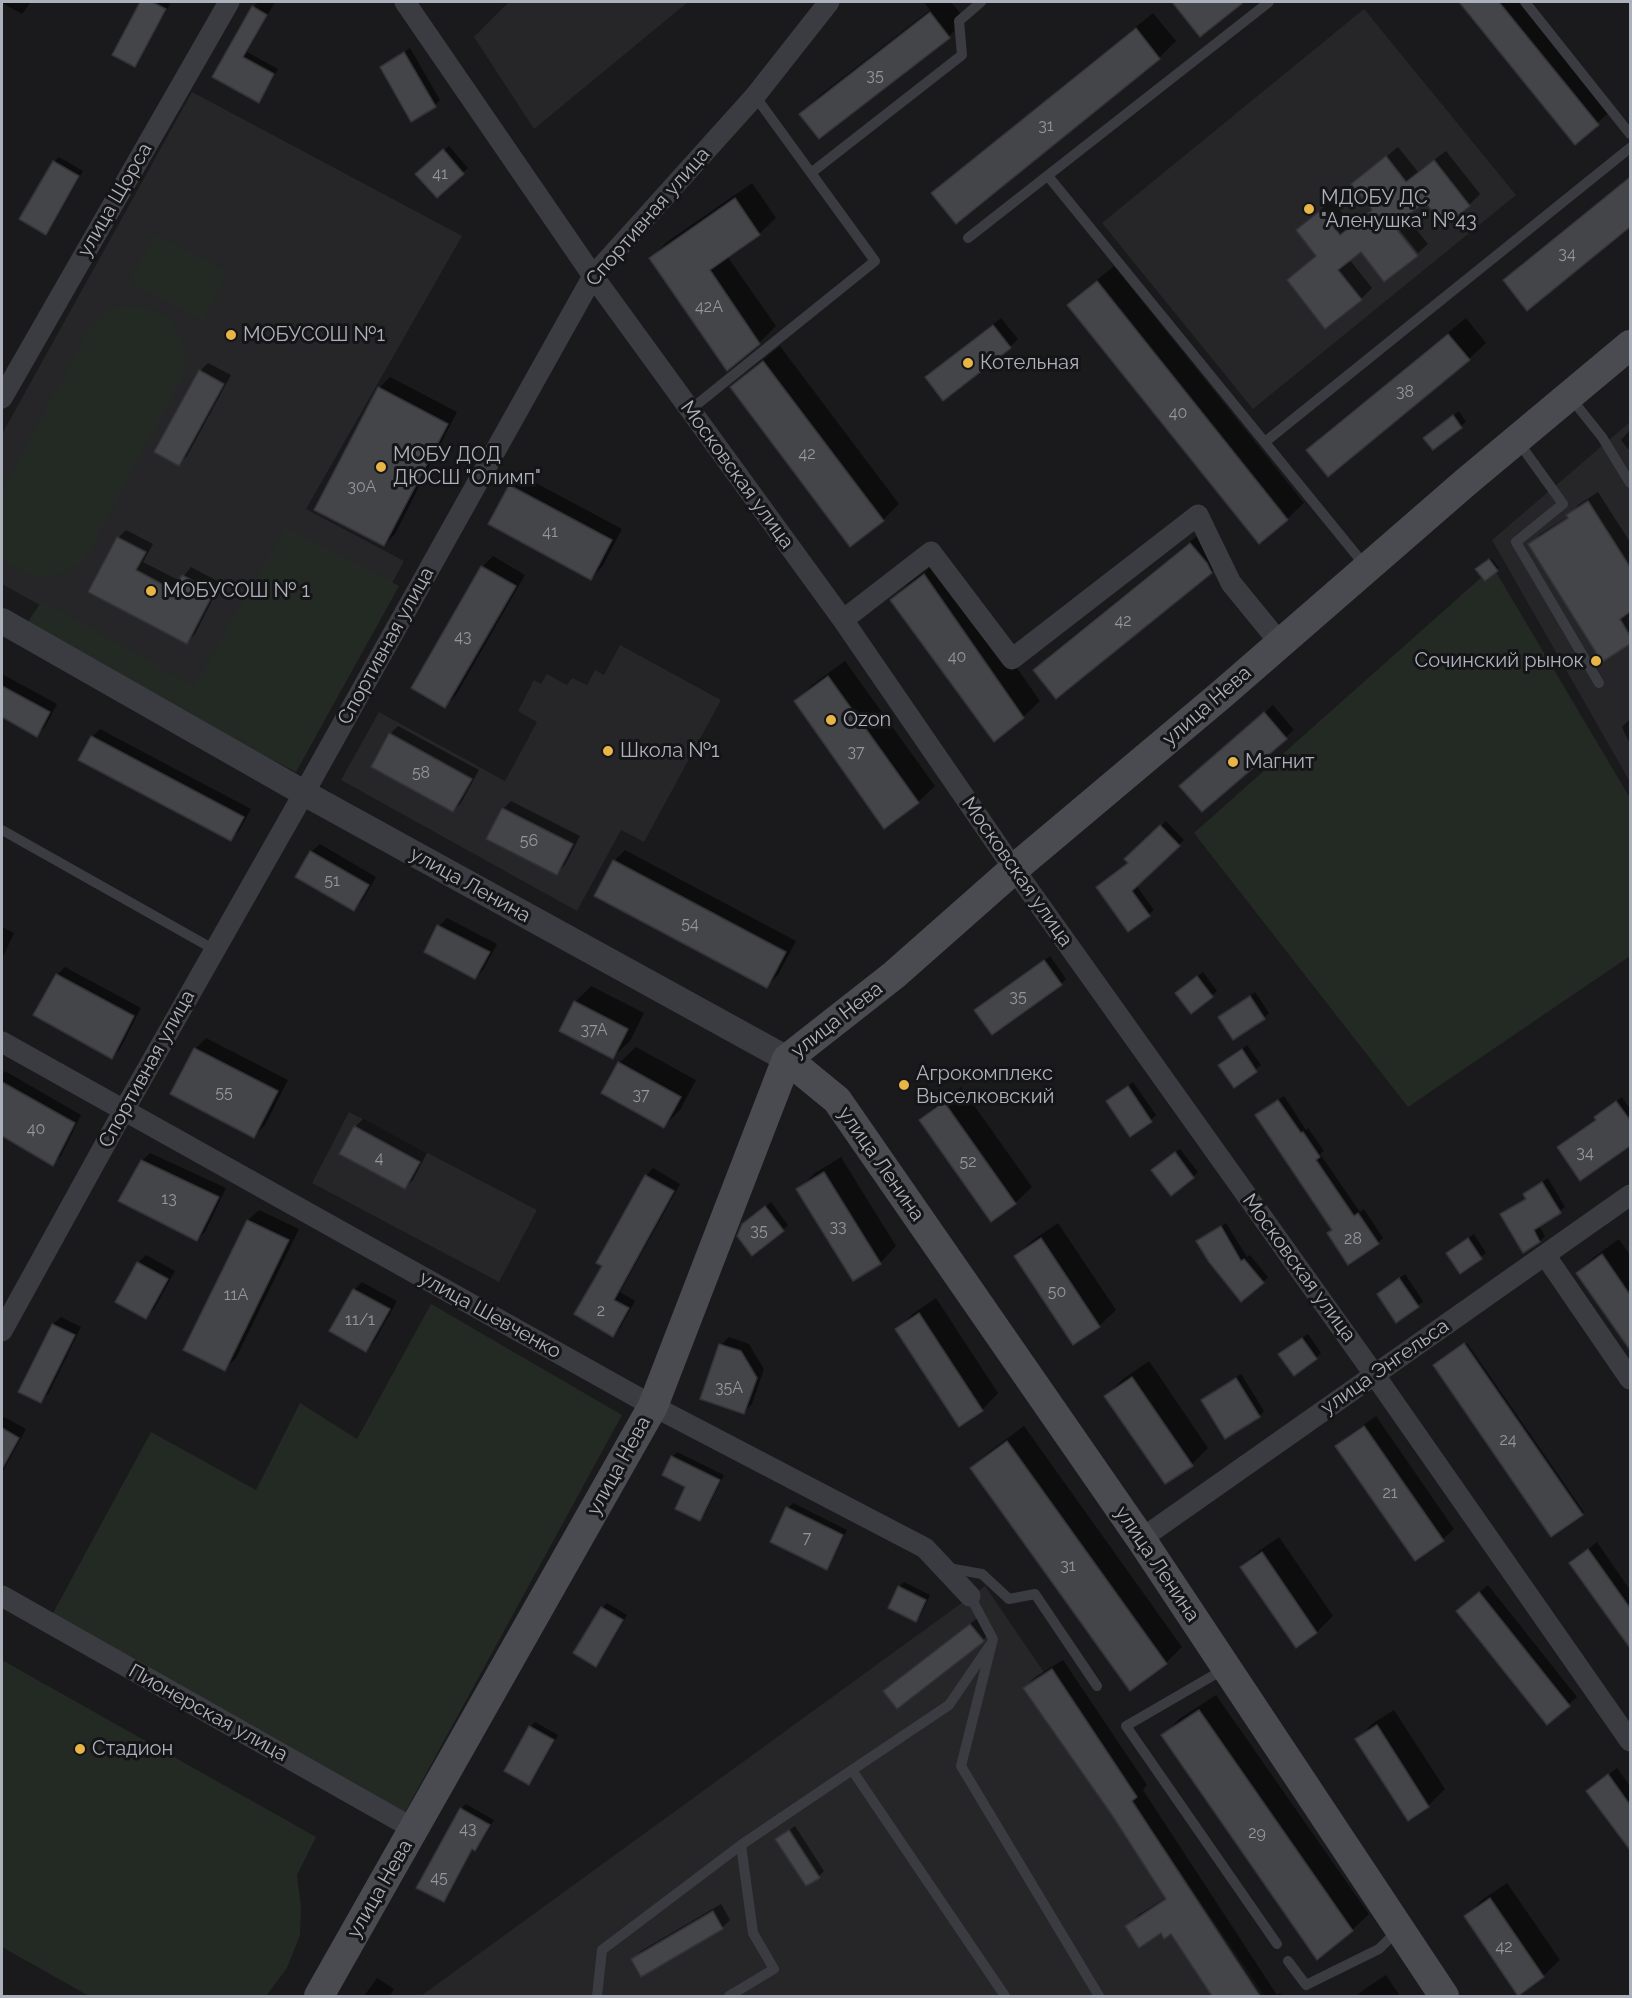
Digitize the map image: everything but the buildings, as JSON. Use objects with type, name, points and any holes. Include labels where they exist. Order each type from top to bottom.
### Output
[{"type":"main road","name":"улица Нева","points":[[319,1996],[653,1406],[787,1059],[894,975],[1014,869],[1630,345]]},
{"type":"main road","name":"улица Ленина","points":[[787,1059],[837,1100],[1141,1539],[1444,1996]]},
{"type":"street","name":"улица Щорса","points":[[2,398],[229,2]]},
{"type":"street","name":"Московская улица","points":[[405,2],[593,276],[843,620],[1014,869],[1374,1374],[1630,1741]]},
{"type":"street","name":"Спортивная улица","points":[[2,1331],[593,276],[755,96],[829,2]]},
{"type":"street","points":[[843,620],[931,552],[1012,660],[1198,515],[1231,583],[1280,643]]},
{"type":"street","name":"улица Ленина","points":[[2,621],[304,793],[787,1059]]},
{"type":"street","name":"улица Шевченко","points":[[2,1042],[653,1406],[925,1548],[970,1596]]},
{"type":"street","name":"улица Энгельса","points":[[1141,1539],[1630,1195]]},
{"type":"street","points":[[1545,1255],[1630,1379]]},
{"type":"street","name":"Пионерская улица","points":[[2,1596],[414,1830]]},
{"type":"lane","points":[[810,172],[962,55],[959,21],[981,2]]},
{"type":"lane","points":[[968,238],[1269,2]]},
{"type":"lane","points":[[1525,2],[1630,134]]},
{"type":"lane","points":[[690,410],[875,261],[755,96]]},
{"type":"lane","points":[[1265,442],[1630,148]]},
{"type":"lane","points":[[1048,176],[1367,568]]},
{"type":"lane","points":[[1570,397],[1602,437],[1630,483]]},
{"type":"lane","points":[[1517,440],[1563,504],[1516,542],[1599,683]]},
{"type":"lane","points":[[2,830],[215,950]]},
{"type":"lane","points":[[943,1567],[982,1574],[1009,1599],[1035,1594],[1097,1686]]},
{"type":"lane","points":[[970,1596],[993,1639],[961,1766],[1099,1996]]},
{"type":"lane","points":[[597,1996],[602,1950],[741,1845],[949,1705],[993,1639]]},
{"type":"lane","points":[[1226,1667],[1126,1726],[1277,1944]]},
{"type":"lane","points":[[852,1770],[1005,1996]]},
{"type":"lane","points":[[729,1996],[774,1969],[753,1933],[741,1845]]},
{"type":"lane","points":[[1288,1961],[1305,1985],[1379,1949],[1399,1928]]},
{"type":"shaded area","points":[[509,2],[688,2],[534,129],[474,37]]},
{"type":"shaded area","name":"МДОБУ ДС \"Аленушка\" №43","points":[[1364,9],[1516,195],[1253,409],[1102,223]]},
{"type":"shaded area","name":"МОБУСОШ №1","points":[[192,92],[462,236],[306,509],[404,561],[301,750],[2,584],[2,434]]},
{"type":"shaded area","points":[[155,234],[228,272],[204,320],[130,282]]},
{"type":"shaded area","points":[[130,305],[155,310],[168,318],[175,326],[185,349],[186,360],[183,375],[87,555],[76,566],[62,574],[47,577],[27,574],[13,567],[2,556],[2,492],[90,327],[114,308]]},
{"type":"shaded area","name":"Сочинский рынок","points":[[1630,422],[1630,782],[1492,540]]},
{"type":"shaded area","points":[[285,529],[399,586],[296,772],[179,712],[27,623],[42,601],[194,686]]},
{"type":"shaded area","points":[[1493,567],[1630,798],[1630,956],[1408,1107],[1194,833]]},
{"type":"shaded area","name":"Школа №1","points":[[620,645],[721,700],[644,842],[621,830],[577,911],[341,780],[379,712],[505,781],[537,722],[518,711],[534,680],[541,684],[547,674],[567,685],[572,678],[587,685],[595,670],[604,675]]},
{"type":"shaded area","points":[[349,1112],[537,1210],[499,1282],[312,1183]]},
{"type":"shaded area","points":[[431,1304],[622,1415],[404,1814],[52,1615],[151,1432],[256,1490],[300,1403],[357,1439]]},
{"type":"shaded area","points":[[985,1586],[1265,1996],[421,1996]]},
{"type":"shaded area","name":"Стадион","points":[[2,1660],[316,1837],[297,1875],[301,1907],[300,1935],[287,1968],[266,1996],[89,1996],[2,1947]]},
{"type":"place","name":"МДОБУ ДС \"Аленушка\" №43","points":[[1309,209]]},
{"type":"place","name":"МОБУСОШ №1","points":[[231,335]]},
{"type":"place","name":"Котельная","points":[[968,363]]},
{"type":"place","name":"МОБУ ДОД ДЮСШ \"Олимп\"","points":[[381,467]]},
{"type":"place","name":"МОБУСОШ № 1","points":[[151,591]]},
{"type":"place","name":"Сочинский рынок","points":[[1596,661]]},
{"type":"place","name":"Ozon","points":[[831,720]]},
{"type":"place","name":"Школа №1","points":[[608,751]]},
{"type":"place","name":"Магнит","points":[[1233,762]]},
{"type":"place","name":"Агрокомплекс Выселковский","points":[[904,1085]]},
{"type":"place","name":"Стадион","points":[[80,1749]]}]
